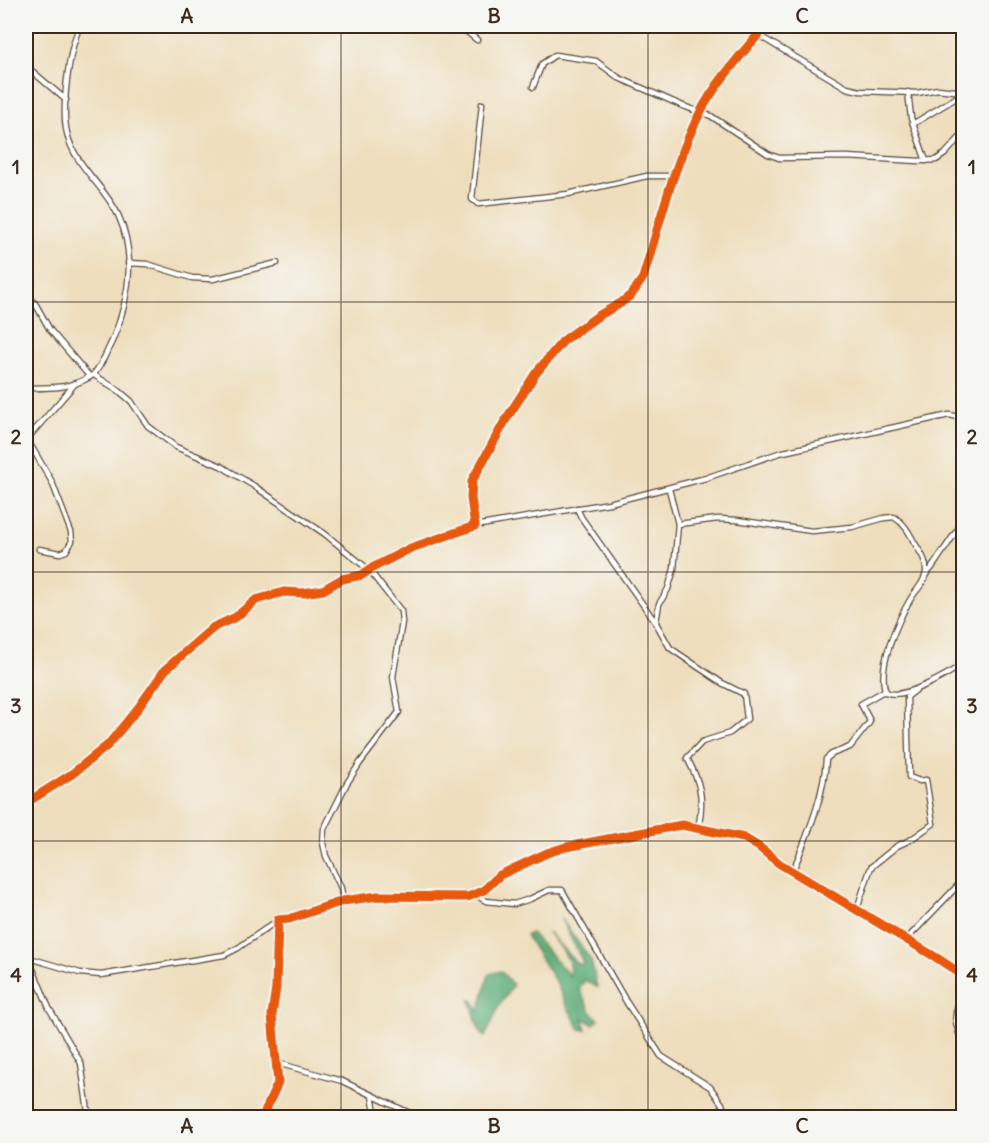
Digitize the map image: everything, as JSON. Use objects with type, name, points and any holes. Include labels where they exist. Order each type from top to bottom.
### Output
[{"type":"street","points":[[39,549],[60,553],[66,551],[72,541],[71,532],[52,482],[27,439],[74,385],[92,376],[107,352],[128,291],[128,263],[120,219],[69,142],[65,123],[72,48],[80,26]]},
{"type":"street","points":[[460,26],[477,40]]},
{"type":"street","points":[[475,526],[470,488],[485,456],[536,373],[557,347],[598,316],[621,303],[636,289],[643,278],[674,176],[700,112],[717,86],[766,26]]},
{"type":"street","points":[[758,35],[847,88],[860,91],[908,93],[939,89],[963,93]]},
{"type":"street","points":[[533,87],[542,64],[555,56],[570,56],[596,61],[619,78],[711,116],[779,159],[846,157],[936,160],[945,154],[963,133]]},
{"type":"street","points":[[26,66],[66,100]]},
{"type":"street","points":[[908,93],[911,118],[926,161]]},
{"type":"street","points":[[914,124],[963,93]]},
{"type":"street","points":[[482,104],[472,199],[478,204],[568,194],[647,176],[674,176]]},
{"type":"street","points":[[128,263],[147,264],[192,278],[213,279],[277,263]]},
{"type":"street","points":[[26,293],[51,330],[92,376],[118,390],[131,401],[148,426],[176,447],[220,466],[254,486],[325,534],[369,570],[401,611],[402,622],[393,677],[399,710],[353,773],[324,829],[323,843],[326,856],[341,888],[344,901]]},
{"type":"street","points":[[26,388],[74,385]]},
{"type":"street","points":[[26,803],[72,774],[108,744],[139,707],[165,670],[214,627],[236,617],[256,600],[284,592],[303,593],[323,590],[342,579],[362,575],[411,548],[475,526],[609,503],[669,489],[779,453],[948,416],[963,418]]},
{"type":"street","points":[[656,623],[659,604],[673,578],[678,524],[669,489]]},
{"type":"street","points":[[577,508],[656,623],[672,651],[722,683],[744,694],[747,719],[730,733],[702,742],[687,758],[698,779],[702,807],[699,824],[692,826]]},
{"type":"street","points":[[678,524],[718,519],[738,520],[812,531],[852,527],[894,517],[905,527],[926,562],[926,574],[902,614],[891,642],[883,678],[886,692]]},
{"type":"street","points":[[926,574],[963,520]]},
{"type":"street","points":[[857,909],[871,867],[897,846],[933,824],[926,780],[920,781],[909,777],[907,697],[918,688],[963,663]]},
{"type":"street","points":[[793,871],[808,835],[824,784],[826,760],[832,754],[850,747],[870,721],[861,704],[882,692],[896,694],[918,688]]},
{"type":"street","points":[[27,957],[93,975],[162,966],[231,952],[278,920],[289,919],[344,901],[387,896],[476,895],[500,875],[547,853],[566,847],[675,826],[692,826],[744,838],[963,976]]},
{"type":"street","points":[[906,940],[963,879]]},
{"type":"street","points":[[476,895],[486,901],[514,904],[549,890],[562,890],[627,1003],[661,1056],[710,1087],[722,1104],[726,1118]]},
{"type":"street","points":[[262,1118],[278,1083],[272,1015],[276,988],[278,920]]},
{"type":"street","points":[[27,957],[49,1008],[81,1063],[89,1118]]},
{"type":"street","points":[[963,994],[954,1013],[963,1046]]},
{"type":"street","points":[[277,1063],[342,1081],[420,1118]]},
{"type":"street","points":[[963,1064],[963,1076]]},
{"type":"street","points":[[372,1095],[376,1118]]},
{"type":"green space","points":[[560,917],[591,960],[597,987],[585,980],[579,989],[591,1012],[599,1020],[593,1024],[583,1018],[586,1030],[580,1029],[557,984],[526,935],[531,933],[570,976],[569,960],[548,932],[577,964],[584,964]]},
{"type":"green space","points":[[501,971],[513,985],[499,1006],[485,1037],[478,1025],[470,1000],[474,1001],[479,1012],[489,974]]},
{"type":"cycle path","points":[[26,803],[72,774],[108,745],[165,670],[214,627],[236,617],[256,600],[284,592],[303,593],[323,590],[342,579],[362,575],[411,548],[475,526],[471,498],[472,481],[505,421],[536,373],[563,341],[621,303],[632,294],[643,278],[661,215],[690,133],[721,80],[766,26]]},
{"type":"cycle path","points":[[262,1118],[278,1083],[272,1015],[276,988],[278,920],[289,919],[343,901],[378,896],[468,897],[484,890],[500,875],[547,853],[566,847],[682,825],[744,838],[780,864],[964,976]]}]
